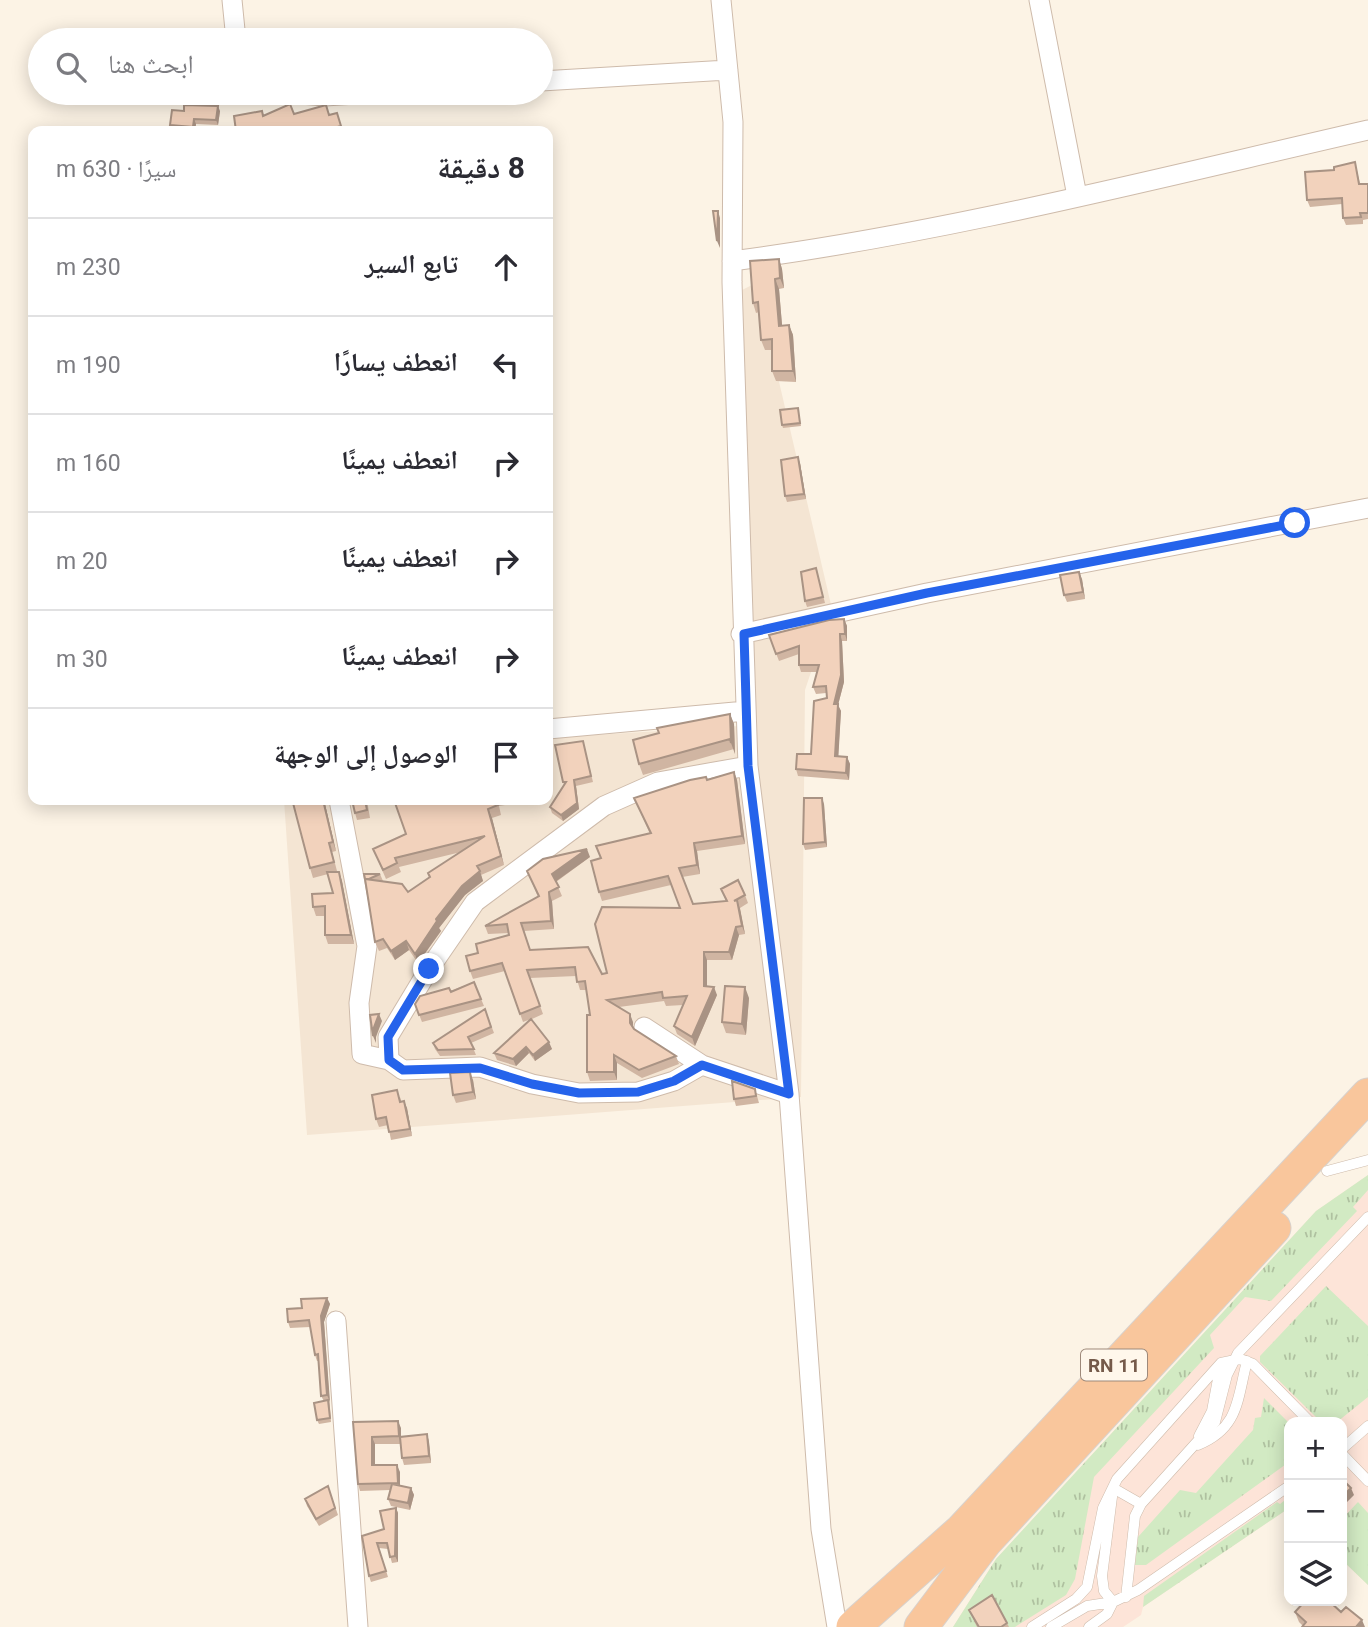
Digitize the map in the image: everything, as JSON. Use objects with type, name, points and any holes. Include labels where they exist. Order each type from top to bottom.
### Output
[{"type":"highway","name":"RN 11","points":[[854,1627],[962,1531],[1368,1096]]},
{"type":"highway","name":"RN 11","points":[[921,1627],[985,1542],[1368,1126]]},
{"type":"street","points":[[232,0],[235,28]]},
{"type":"street","points":[[721,0],[733,122],[732,261],[748,766],[789,1094],[821,1529],[837,1627]]},
{"type":"street","points":[[1039,0],[1077,196]]},
{"type":"street","points":[[553,80],[728,70]]},
{"type":"street","points":[[732,261],[803,252],[1077,196],[1368,130]]},
{"type":"street","points":[[743,634],[927,593],[1368,508]]},
{"type":"street","points":[[553,729],[746,711]]},
{"type":"street","points":[[389,1060],[388,1037],[429,969],[475,902],[604,806],[658,782],[748,766]]},
{"type":"street","points":[[340,805],[367,946],[359,1003],[362,1054],[389,1060],[403,1070],[480,1068],[532,1084],[579,1093],[638,1092],[674,1081],[702,1065]]},
{"type":"street","points":[[644,1027],[702,1065],[789,1094]]},
{"type":"street","points":[[336,1321],[358,1627]]},
{"type":"lane","points":[[1327,1171],[1368,1160]]},
{"type":"lane","points":[[1126,1597],[1131,1529],[1141,1504],[1215,1422],[1234,1359],[1368,1217]]},
{"type":"lane","points":[[1032,1627],[1076,1599],[1087,1587],[1103,1508],[1113,1488],[1128,1464],[1221,1363],[1234,1359],[1247,1361],[1305,1417]]},
{"type":"lane","points":[[1191,1448],[1213,1439],[1227,1428],[1234,1412],[1247,1361]]},
{"type":"lane","points":[[1191,1448],[1212,1410],[1221,1363]]},
{"type":"lane","points":[[1347,1445],[1368,1426]]},
{"type":"lane","points":[[1347,1459],[1368,1480]]},
{"type":"lane","points":[[1113,1488],[1141,1504]]},
{"type":"lane","points":[[1113,1488],[1101,1577],[1104,1591],[1113,1602]]},
{"type":"lane","points":[[1051,1627],[1087,1606],[1126,1597],[1284,1489]]},
{"type":"lane","points":[[934,1627],[985,1542]]},
{"type":"lane","points":[[1088,1627],[1102,1619],[1113,1602]]},
{"type":"shaded area","points":[[756,283],[832,609],[805,690],[801,1097],[307,1135],[284,805],[553,805],[553,738],[755,725],[738,292]]},
{"type":"shaded area","points":[[1368,1175],[1368,1585],[1347,1565],[1347,1417],[1284,1417],[1284,1511],[1143,1607],[1141,1615],[1123,1627],[953,1627],[996,1559],[1316,1211]]},
{"type":"green space","points":[[1368,1175],[1368,1190],[1353,1207],[1357,1211],[1271,1301],[1245,1297],[1210,1335],[1214,1348],[1094,1477],[1075,1579],[1066,1595],[1015,1627],[953,1627],[996,1559],[1316,1211]]},
{"type":"green space","points":[[1326,1286],[1368,1326],[1368,1397],[1343,1417],[1316,1417],[1260,1362],[1260,1356]]},
{"type":"green space","points":[[1264,1398],[1284,1418],[1284,1466],[1146,1565],[1135,1565],[1138,1537],[1180,1490],[1196,1493],[1253,1430],[1255,1418],[1261,1417]]},
{"type":"green space","points":[[1284,1501],[1284,1511],[1143,1607],[1144,1596],[1277,1502],[1280,1504]]},
{"type":"green space","points":[[1358,1502],[1368,1513],[1368,1585],[1347,1565],[1347,1514]]},
{"type":"building","points":[[184,105],[218,106],[216,120],[194,119],[193,126],[170,125],[172,110],[184,111]]},
{"type":"building","points":[[288,105],[290,105],[294,114],[326,105],[329,115],[337,113],[341,126],[235,126],[234,116],[262,111],[263,116]]},
{"type":"building","points":[[1355,162],[1359,184],[1368,184],[1368,213],[1360,213],[1361,217],[1343,218],[1342,198],[1307,200],[1305,172],[1334,170],[1334,167]]},
{"type":"building","points":[[713,211],[718,211],[717,241]]},
{"type":"building","points":[[779,259],[780,278],[775,279],[779,326],[789,325],[793,371],[772,371],[772,339],[761,340],[758,302],[753,303],[750,261]]},
{"type":"building","points":[[798,408],[800,423],[782,425],[780,410]]},
{"type":"building","points":[[798,457],[804,494],[785,496],[781,460]]},
{"type":"building","points":[[816,568],[823,597],[805,601],[801,572]]},
{"type":"building","points":[[1079,572],[1083,592],[1064,595],[1060,575]]},
{"type":"building","points":[[844,619],[845,634],[840,634],[841,675],[834,704],[838,704],[835,756],[847,757],[846,773],[796,769],[797,754],[811,754],[814,701],[827,698],[826,686],[813,687],[819,665],[799,665],[799,646],[776,654],[769,635],[829,620]]},
{"type":"building","points":[[730,714],[731,743],[730,739],[639,764],[633,740],[659,733],[657,728]]},
{"type":"building","points":[[583,741],[591,776],[574,780],[577,803],[561,815],[550,807],[566,782],[563,782],[555,745]]},
{"type":"building","points":[[734,772],[742,836],[694,843],[697,865],[679,868],[693,904],[727,901],[721,889],[738,880],[745,895],[734,901],[737,900],[742,926],[736,927],[729,952],[704,952],[704,986],[714,987],[692,1037],[674,1026],[687,996],[663,998],[662,992],[607,1000],[630,1014],[630,1023],[634,1029],[676,1056],[639,1070],[614,1055],[614,1072],[587,1072],[587,1015],[590,1015],[585,981],[577,982],[575,967],[527,970],[540,1006],[520,1014],[502,963],[470,971],[466,956],[478,953],[476,944],[509,935],[507,924],[485,926],[539,896],[527,871],[543,859],[587,849],[552,874],[559,887],[549,892],[551,921],[521,923],[530,950],[588,947],[602,974],[607,973],[595,924],[602,907],[680,908],[668,876],[599,892],[591,861],[601,858],[596,846],[651,833],[634,798],[690,780],[706,777],[707,780]]},
{"type":"building","points":[[804,798],[822,798],[825,842],[803,844]]},
{"type":"building","points":[[294,805],[324,805],[333,842],[329,843],[334,862],[310,868]]},
{"type":"building","points":[[353,805],[366,805],[367,810],[355,813]]},
{"type":"building","points":[[396,805],[498,805],[488,809],[501,856],[477,866],[480,871],[462,886],[436,919],[415,954],[406,941],[391,951],[383,939],[375,942],[365,879],[402,884],[408,892],[430,877],[428,873],[485,836],[395,858],[397,863],[383,870],[373,849],[406,834]]},
{"type":"building","points":[[327,872],[339,872],[351,935],[325,935],[325,906],[313,907],[312,894],[333,893]]},
{"type":"building","points":[[364,874],[380,874],[365,879]]},
{"type":"building","points":[[474,982],[481,999],[419,1015],[415,1004],[420,996],[449,988],[451,992]]},
{"type":"building","points":[[725,986],[745,987],[742,1024],[722,1022]]},
{"type":"building","points":[[485,1009],[491,1027],[468,1037],[474,1049],[438,1050],[433,1043]]},
{"type":"building","points":[[379,1014],[373,1030],[373,1036],[370,1015]]},
{"type":"building","points":[[531,1019],[549,1042],[533,1055],[526,1047],[513,1059],[494,1053]]},
{"type":"building","points":[[470,1072],[473,1092],[453,1095],[450,1073]]},
{"type":"building","points":[[732,1081],[755,1089],[756,1096],[734,1099]]},
{"type":"building","points":[[397,1090],[400,1102],[404,1101],[410,1129],[389,1132],[386,1117],[376,1119],[372,1095]]},
{"type":"building","points":[[327,1298],[321,1316],[327,1395],[321,1396],[318,1354],[315,1355],[309,1320],[288,1322],[287,1309],[302,1308],[301,1299]]},
{"type":"building","points":[[328,1400],[330,1418],[317,1420],[314,1403]]},
{"type":"building","points":[[398,1421],[399,1436],[372,1437],[372,1465],[397,1465],[398,1483],[358,1484],[353,1422]]},
{"type":"building","points":[[427,1434],[429,1456],[402,1458],[400,1437]]},
{"type":"building","points":[[392,1484],[411,1488],[408,1503],[388,1499]]},
{"type":"building","points":[[328,1486],[335,1508],[316,1519],[305,1499]]},
{"type":"building","points":[[396,1508],[395,1556],[390,1557],[387,1543],[377,1543],[386,1571],[369,1576],[362,1536],[384,1529],[380,1511]]},
{"type":"building","points":[[992,1595],[1007,1623],[1001,1627],[979,1627],[969,1610]]},
{"type":"building","points":[[1300,1606],[1334,1606],[1341,1612],[1346,1607],[1362,1620],[1356,1627],[1302,1627],[1306,1622],[1295,1612]]},
{"type":"route","points":[[429,969],[388,1037],[389,1060],[403,1070],[480,1068],[532,1084],[579,1093],[638,1092],[674,1081],[702,1065],[789,1094],[748,766],[744,634],[927,593],[1295,523]]}]
